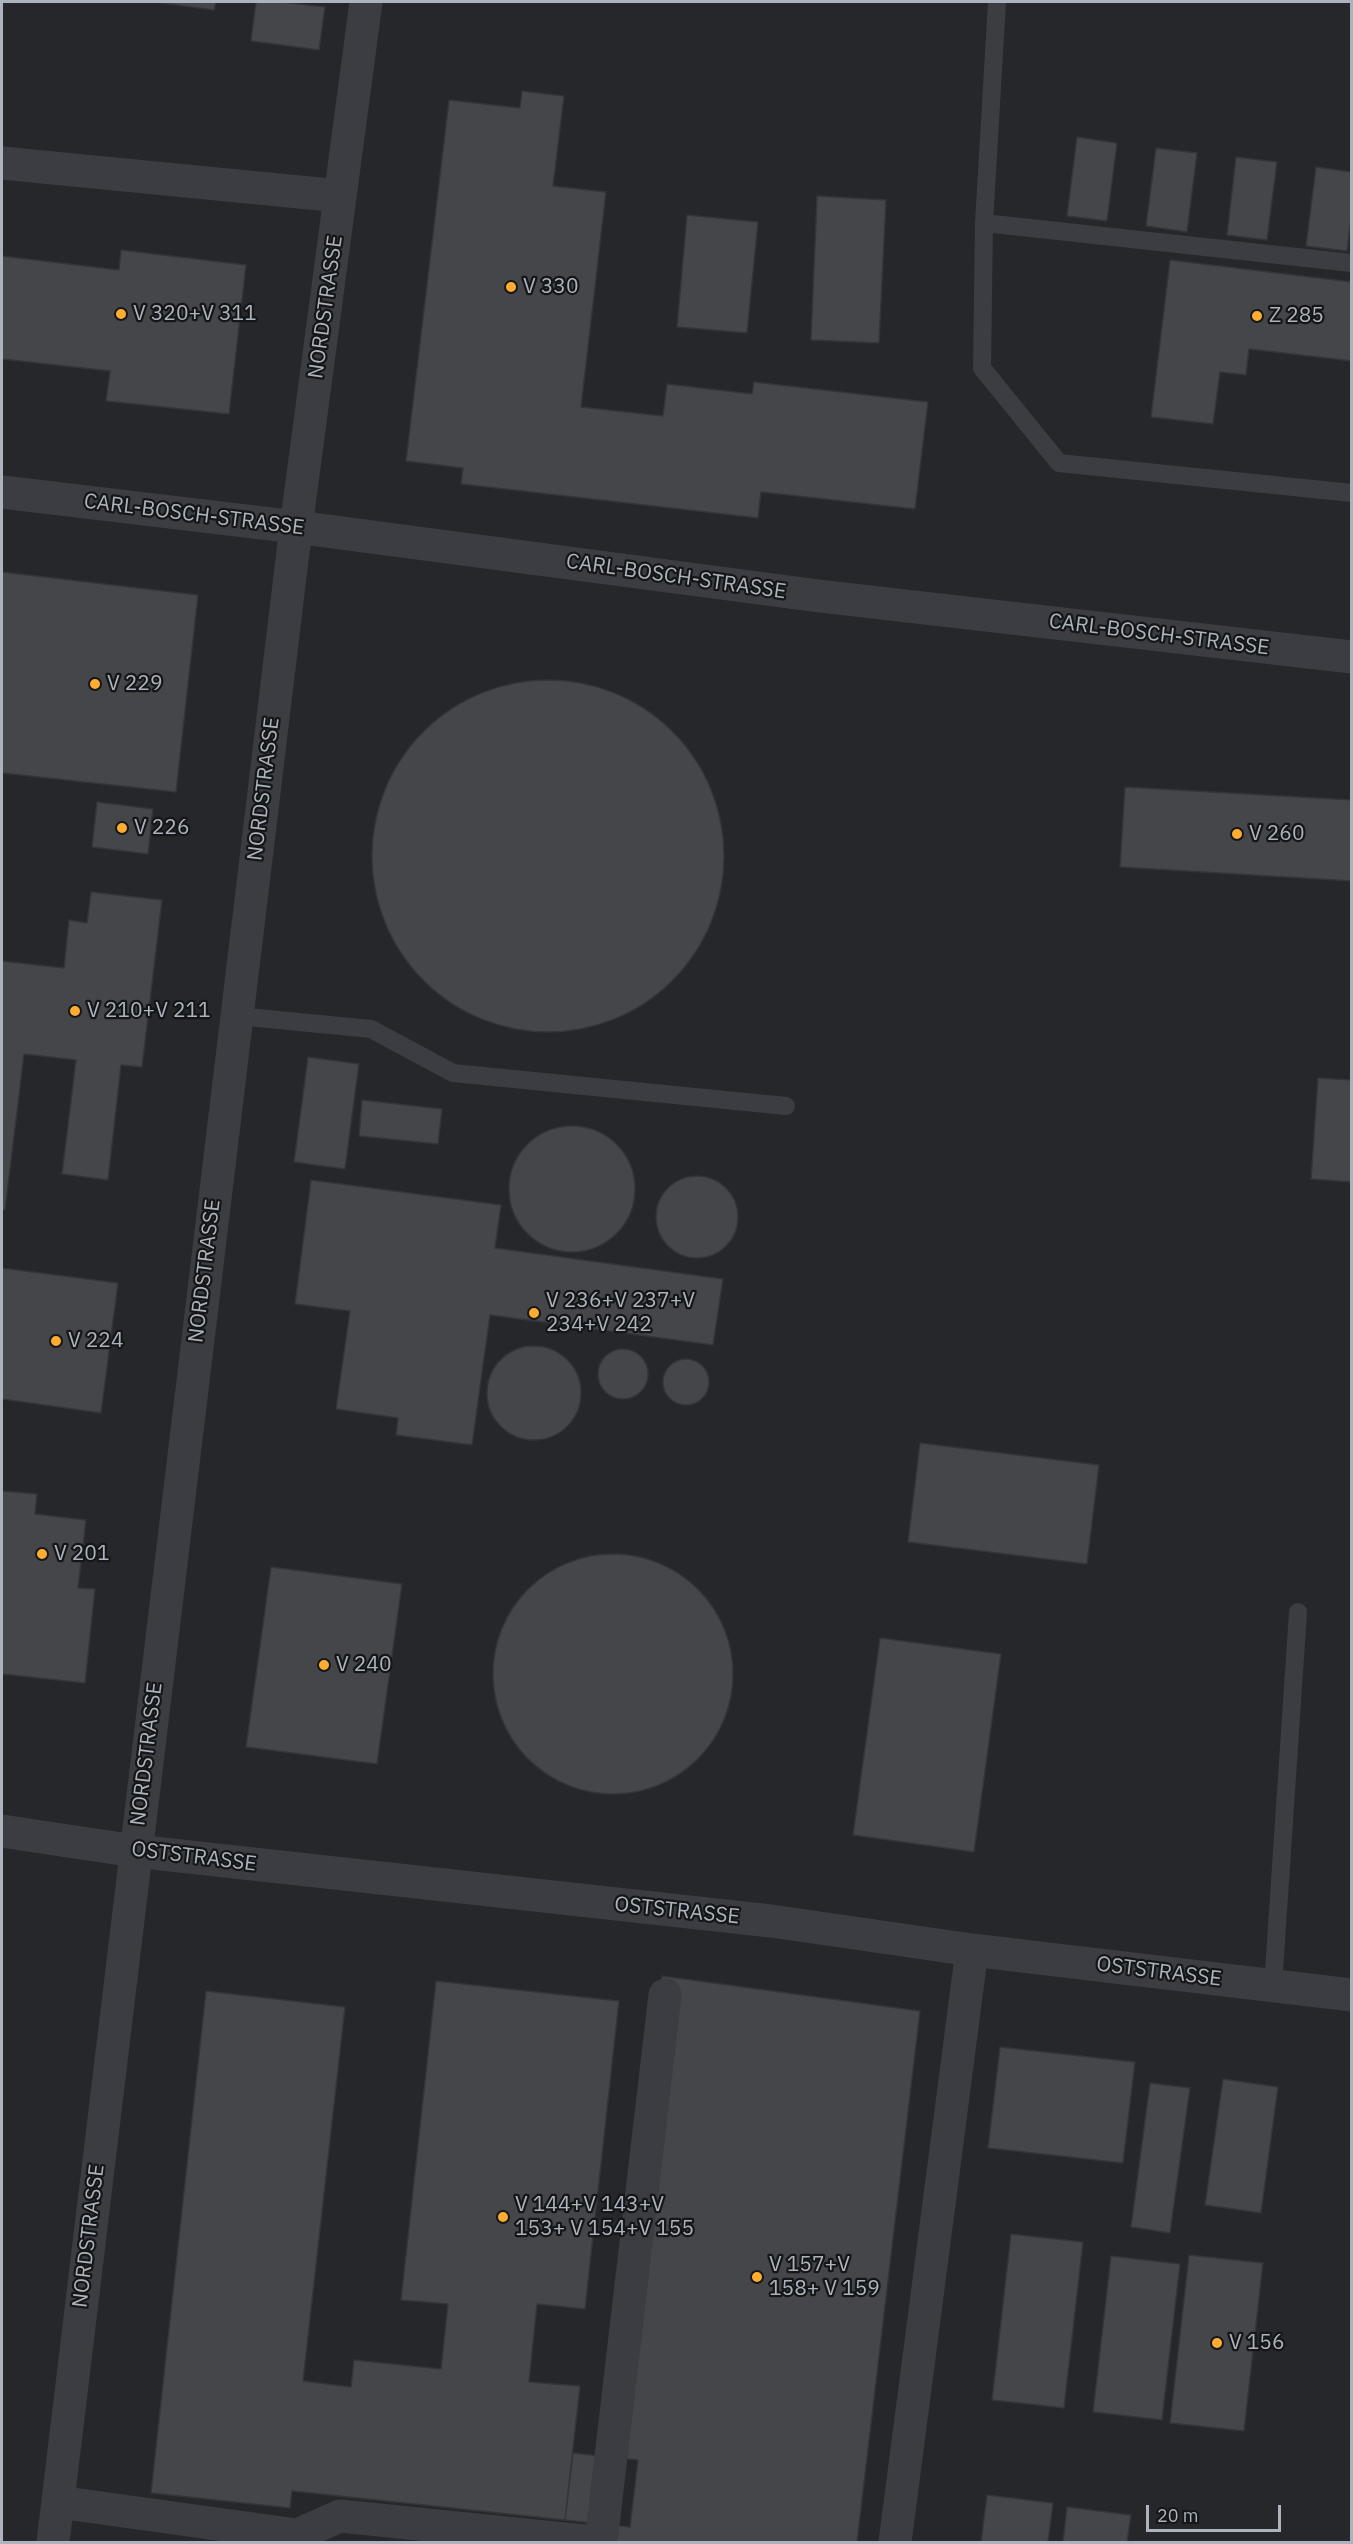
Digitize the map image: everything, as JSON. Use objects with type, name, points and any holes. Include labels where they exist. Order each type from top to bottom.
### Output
[{"type":"street","name":"NORDSTRASSE","points":[[53,2542],[296,527],[366,2]]},
{"type":"street","points":[[2,163],[340,196]]},
{"type":"street","name":"CARL-BOSCH-STRASSE","points":[[2,492],[296,527],[819,596],[1352,657]]},
{"type":"street","name":"OSTSTRASSE","points":[[2,1831],[135,1851],[771,1921],[972,1950],[1352,1995]]},
{"type":"street","points":[[895,2542],[972,1950]]},
{"type":"street","points":[[601,2542],[665,1995]]},
{"type":"street","points":[[57,2502],[297,2539],[340,2516],[594,2542]]},
{"type":"lane","points":[[997,2],[984,223],[982,368],[1059,463],[1352,493]]},
{"type":"lane","points":[[984,223],[1352,263]]},
{"type":"lane","points":[[237,1016],[371,1029],[453,1073],[786,1106]]},
{"type":"lane","points":[[1273,1986],[1298,1612]]},
{"type":"shaded area","points":[[2,2],[1351,2],[1351,2542],[2,2542]]},
{"type":"building","points":[[154,2],[216,2],[214,10]]},
{"type":"building","points":[[256,2],[283,2],[325,7],[319,50],[251,41]]},
{"type":"building","name":"V 330","points":[[522,91],[564,96],[553,186],[606,192],[581,407],[663,416],[667,384],[752,394],[754,382],[928,402],[915,509],[761,492],[758,518],[461,484],[463,468],[406,461],[449,100],[520,108]]},
{"type":"building","points":[[1077,137],[1117,143],[1107,221],[1067,216]]},
{"type":"building","points":[[1156,148],[1197,153],[1187,232],[1146,226]]},
{"type":"building","points":[[1236,157],[1277,162],[1267,240],[1227,235]]},
{"type":"building","points":[[1316,167],[1352,172],[1352,210],[1347,251],[1306,246]]},
{"type":"building","points":[[817,196],[886,200],[879,343],[811,340]]},
{"type":"building","points":[[687,215],[758,222],[747,333],[677,327]]},
{"type":"building","name":"V 320+V 311","points":[[121,250],[246,265],[229,414],[106,401],[110,371],[2,359],[2,256],[119,270]]},
{"type":"building","name":"Z 285","points":[[1170,260],[1352,282],[1352,361],[1249,349],[1246,375],[1220,372],[1213,424],[1151,417]]},
{"type":"building","name":"V 229","points":[[2,572],[198,595],[176,792],[2,773]]},
{"type":"building","points":[[548,680],[582,683],[615,693],[646,709],[673,731],[695,758],[711,789],[721,822],[724,856],[721,890],[711,923],[695,954],[673,981],[646,1003],[615,1019],[582,1029],[548,1032],[514,1029],[481,1019],[450,1003],[423,981],[401,954],[385,923],[375,890],[372,856],[375,822],[385,789],[401,758],[423,731],[450,709],[481,693],[514,683]]},
{"type":"building","name":"V 260","points":[[1125,787],[1352,800],[1352,881],[1120,867]]},
{"type":"building","name":"V 226","points":[[97,802],[153,809],[148,854],[92,847]]},
{"type":"building","name":"V 210+V 211","points":[[91,892],[162,900],[142,1067],[121,1065],[108,1180],[62,1174],[76,1060],[24,1054],[5,1210],[2,1210],[2,961],[64,968],[69,920],[87,923]]},
{"type":"building","points":[[308,1057],[359,1064],[345,1169],[294,1162]]},
{"type":"building","points":[[1318,1078],[1352,1080],[1352,1182],[1311,1179]]},
{"type":"building","points":[[362,1100],[442,1109],[438,1144],[359,1136]]},
{"type":"building","points":[[572,1126],[596,1131],[616,1145],[630,1165],[635,1189],[630,1213],[616,1233],[596,1247],[572,1252],[548,1247],[528,1233],[514,1213],[509,1189],[514,1165],[528,1145],[548,1131]]},
{"type":"building","points":[[697,1176],[713,1179],[726,1188],[735,1201],[738,1217],[735,1233],[726,1246],[713,1255],[697,1258],[681,1255],[668,1246],[659,1233],[656,1217],[659,1201],[668,1188],[681,1179]]},
{"type":"building","name":"V 236+V 237+V 234+V 242","points":[[311,1180],[501,1205],[495,1248],[723,1279],[713,1345],[490,1315],[472,1445],[396,1435],[398,1418],[336,1409],[350,1311],[295,1304]]},
{"type":"building","name":"V 224","points":[[2,1268],[118,1283],[101,1413],[2,1399]]},
{"type":"building","points":[[534,1346],[552,1349],[567,1360],[578,1375],[581,1393],[578,1411],[567,1426],[552,1437],[534,1440],[516,1437],[501,1426],[490,1411],[487,1393],[490,1375],[501,1360],[516,1349]]},
{"type":"building","points":[[618,1349],[628,1349],[641,1356],[648,1369],[648,1379],[641,1392],[628,1399],[618,1399],[609,1395],[602,1388],[598,1379],[598,1369],[602,1360],[609,1353]]},
{"type":"building","points":[[686,1359],[702,1366],[709,1382],[702,1398],[686,1405],[670,1398],[663,1382],[670,1366]]},
{"type":"building","points":[[920,1443],[1099,1465],[1087,1564],[908,1542]]},
{"type":"building","name":"V 201","points":[[2,1491],[37,1494],[35,1514],[86,1520],[78,1588],[95,1589],[85,1683],[2,1674]]},
{"type":"building","points":[[601,1554],[625,1554],[648,1559],[670,1568],[698,1589],[713,1607],[724,1628],[731,1651],[733,1674],[731,1697],[724,1720],[713,1741],[698,1759],[670,1780],[648,1789],[625,1794],[601,1794],[578,1789],[556,1780],[537,1767],[520,1750],[507,1731],[498,1709],[493,1686],[493,1662],[498,1639],[507,1617],[520,1598],[537,1581],[556,1568],[578,1559]]},
{"type":"building","name":"V 240","points":[[271,1567],[402,1584],[377,1764],[246,1747]]},
{"type":"building","points":[[880,1638],[1001,1654],[974,1852],[853,1835]]},
{"type":"building","name":"V 157+V 158+ V 159","points":[[662,1976],[920,2011],[857,2542],[592,2542]]},
{"type":"building","name":"V 144+V 143+V 153+ V 154+V 155","points":[[436,1981],[619,2001],[585,2309],[537,2304],[529,2382],[580,2386],[565,2520],[292,2491],[290,2508],[151,2493],[206,1991],[345,2007],[303,2381],[351,2387],[354,2360],[441,2369],[448,2304],[401,2300]]},
{"type":"building","points":[[1000,2047],[1135,2062],[1123,2163],[988,2148]]},
{"type":"building","points":[[1223,2079],[1278,2087],[1261,2213],[1205,2205]]},
{"type":"building","points":[[1150,2083],[1190,2088],[1170,2233],[1131,2227]]},
{"type":"building","points":[[1011,2234],[1083,2242],[1064,2408],[992,2400]]},
{"type":"building","name":"V 156","points":[[1189,2255],[1263,2263],[1244,2431],[1170,2423]]},
{"type":"building","points":[[1111,2256],[1180,2264],[1162,2420],[1093,2412]]},
{"type":"building","points":[[573,2453],[638,2460],[630,2527],[565,2520]]},
{"type":"building","points":[[987,2495],[1053,2503],[1048,2542],[981,2542]]},
{"type":"building","points":[[1067,2507],[1131,2515],[1127,2542],[1063,2542]]},
{"type":"place","name":"V 330","points":[[511,287]]},
{"type":"place","name":"V 320+V 311","points":[[121,314]]},
{"type":"place","name":"Z 285","points":[[1257,316]]},
{"type":"place","name":"V 229","points":[[95,684]]},
{"type":"place","name":"V 226","points":[[122,828]]},
{"type":"place","name":"V 260","points":[[1237,834]]},
{"type":"place","name":"V 210+V 211","points":[[75,1011]]},
{"type":"place","name":"V 236+V 237+V 234+V 242","points":[[534,1313]]},
{"type":"place","name":"V 224","points":[[56,1341]]},
{"type":"place","name":"V 201","points":[[42,1554]]},
{"type":"place","name":"V 240","points":[[324,1665]]},
{"type":"place","name":"V 144+V 143+V 153+ V 154+V 155","points":[[503,2217]]},
{"type":"place","name":"V 157+V 158+ V 159","points":[[757,2277]]},
{"type":"place","name":"V 156","points":[[1217,2343]]}]
